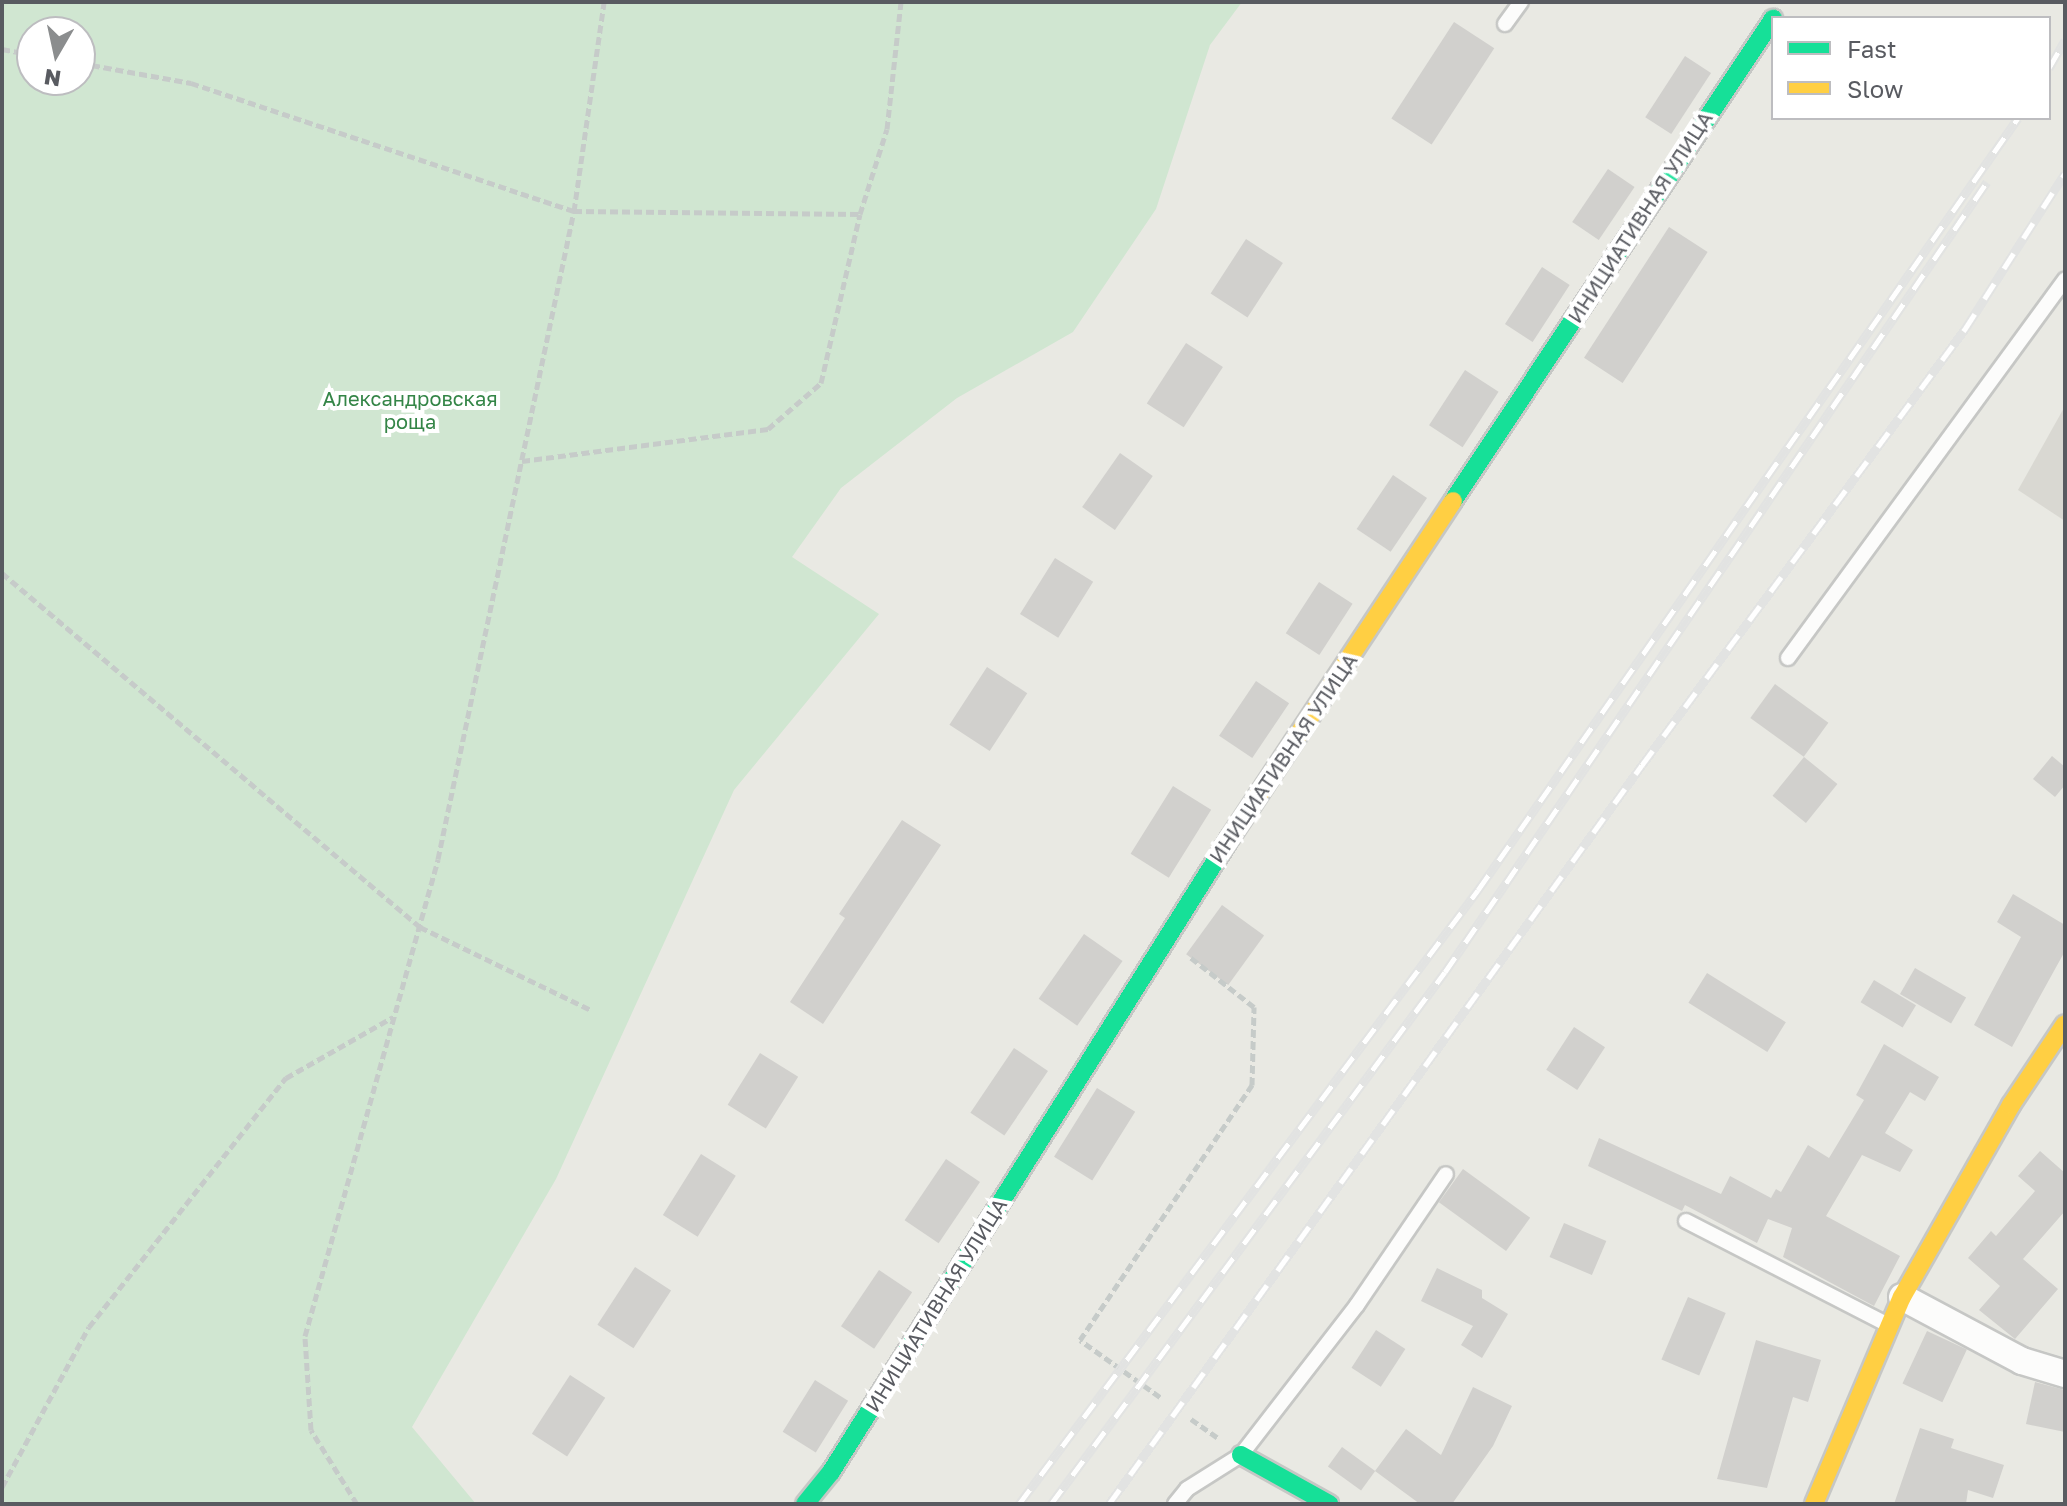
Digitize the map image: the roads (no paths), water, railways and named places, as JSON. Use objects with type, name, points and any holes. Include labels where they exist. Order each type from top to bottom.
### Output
[{"type":"street","name":"ИНИЦИАТИВНАЯ УЛИЦА","points":[[805,1504],[831,1472],[1168,933],[1771,24]]},
{"type":"street","points":[[1814,1504],[1902,1297],[2011,1105],[2065,1024]]},
{"type":"street","points":[[1902,1297],[2022,1361],[2065,1374]]},
{"type":"street","points":[[1241,1455],[1329,1504]]},
{"type":"lane","points":[[1505,24],[1521,2]]},
{"type":"lane","points":[[1788,658],[2065,279]]},
{"type":"lane","points":[[1175,1504],[1187,1489],[1241,1455],[1357,1305],[1446,1174]]},
{"type":"lane","points":[[1686,1221],[1888,1325]]},
{"type":"railway","points":[[2051,64],[2065,40]]},
{"type":"railway","points":[[1019,1504],[1478,890],[2017,120]]},
{"type":"railway","points":[[1109,1504],[1642,765],[1965,329],[2065,173]]},
{"type":"railway","points":[[1051,1504],[1445,972],[1987,182]]},
{"type":"park label","name":"Александровская роща","points":[[410,410]]}]
